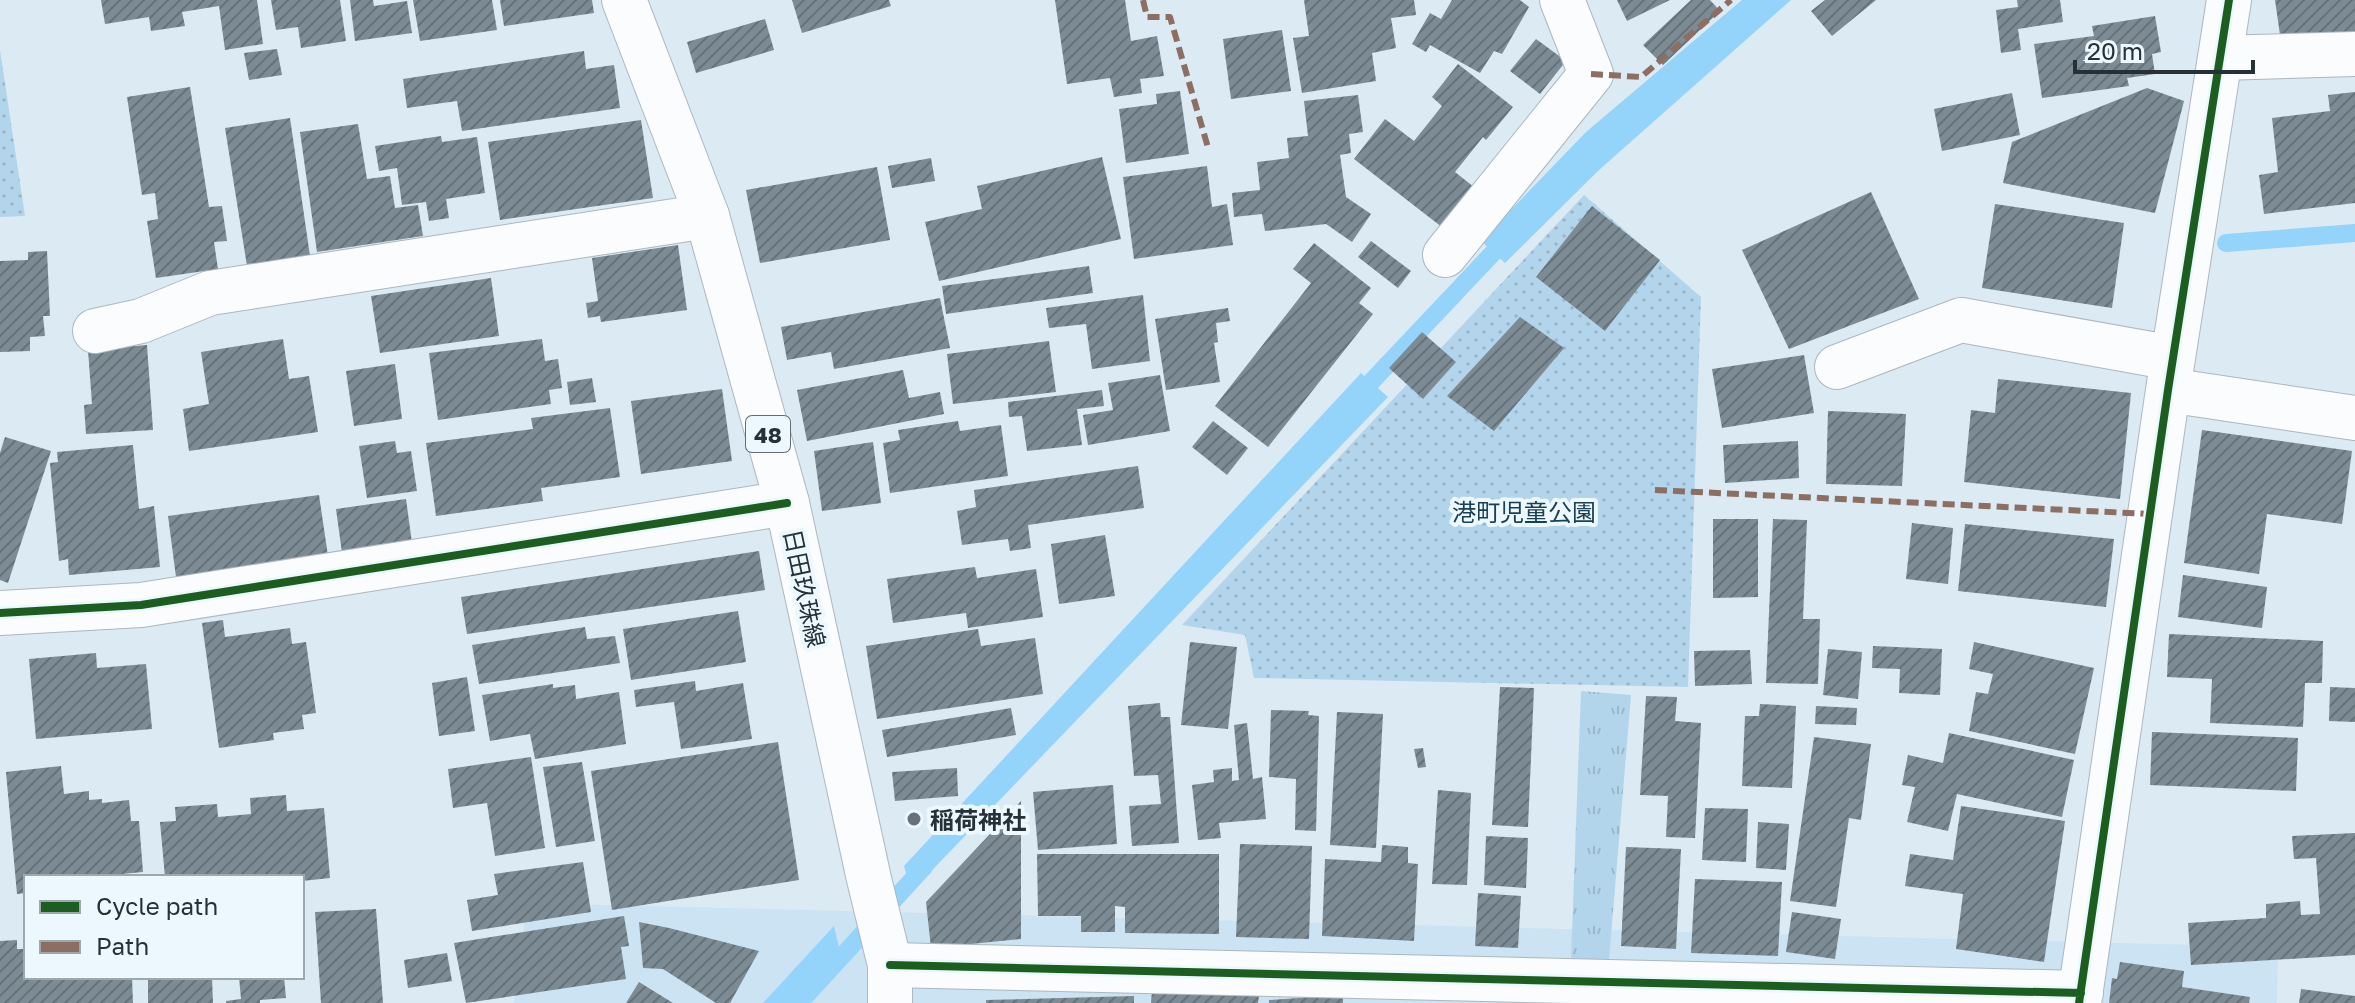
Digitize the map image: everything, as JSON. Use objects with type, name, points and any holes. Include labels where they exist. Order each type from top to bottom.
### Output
[{"type":"street","name":"日田玖珠線","points":[[624,0],[707,216],[787,503],[890,984]]},
{"type":"street","points":[[1445,255],[1591,74],[1562,0]]},
{"type":"street","points":[[890,984],[2080,998],[2170,374],[2229,0]]},
{"type":"street","points":[[2221,58],[2355,54]]},
{"type":"street","points":[[95,331],[141,321],[210,293],[707,216]]},
{"type":"street","points":[[1837,367],[1961,320],[2355,418]]},
{"type":"street","points":[[0,613],[141,605],[787,503]]},
{"type":"shaded area","points":[[527,903],[2278,947],[2277,1003],[514,1003]]},
{"type":"green space","points":[[0,50],[25,216],[0,217]]},
{"type":"green space","name":"港町児童公園","points":[[1584,195],[1701,297],[1688,687],[1254,678],[1245,635],[1182,625]]},
{"type":"green space","points":[[1581,691],[1631,695],[1609,960],[1571,959]]},
{"type":"water","points":[[1742,0],[1791,0],[1599,170],[1505,263],[1481,241],[1586,132]]},
{"type":"water","points":[[1361,373],[1388,397],[911,892],[904,866]]},
{"type":"water","points":[[834,926],[843,965],[805,1003],[763,1003]]},
{"type":"building","points":[[101,0],[257,0],[263,44],[225,50],[219,6],[182,12],[185,26],[151,31],[149,17],[105,24]]},
{"type":"building","points":[[271,0],[340,0],[346,41],[301,48],[298,27],[276,30]]},
{"type":"building","points":[[350,0],[373,0],[374,6],[407,1],[412,33],[355,41]]},
{"type":"building","points":[[413,0],[492,0],[497,30],[420,41]]},
{"type":"building","points":[[500,0],[592,0],[594,13],[504,26]]},
{"type":"building","points":[[792,0],[889,0],[891,6],[802,33]]},
{"type":"building","points":[[1055,0],[1125,0],[1131,41],[1157,36],[1164,76],[1140,79],[1142,93],[1114,97],[1110,78],[1067,84]]},
{"type":"building","points":[[1304,0],[1414,0],[1416,15],[1391,18],[1396,48],[1372,53],[1376,81],[1302,93],[1293,38],[1309,36]]},
{"type":"building","points":[[1452,0],[1520,0],[1529,7],[1502,54],[1494,51],[1480,73],[1430,45],[1426,52],[1412,44],[1430,13],[1441,19]]},
{"type":"building","points":[[1617,0],[1670,0],[1627,21]]},
{"type":"building","points":[[1691,0],[1710,0],[1720,11],[1663,65],[1643,45]]},
{"type":"building","points":[[1825,0],[1876,0],[1832,36],[1811,11]]},
{"type":"building","points":[[2017,0],[2060,0],[2063,22],[2018,29],[2021,50],[2001,53],[1996,10],[2018,7]]},
{"type":"building","points":[[2275,0],[2355,0],[2355,33],[2281,42]]},
{"type":"building","points":[[2155,16],[2161,52],[2152,54],[2155,74],[2127,78],[2129,86],[2042,98],[2034,44],[2094,36],[2092,26]]},
{"type":"building","points":[[765,19],[774,50],[696,73],[687,42]]},
{"type":"building","points":[[1282,30],[1291,91],[1231,99],[1223,39]]},
{"type":"building","points":[[1536,39],[1566,61],[1540,94],[1510,71]]},
{"type":"building","points":[[277,49],[282,75],[249,80],[244,53]]},
{"type":"building","points":[[584,51],[586,69],[614,65],[620,108],[462,131],[457,101],[407,108],[403,79]]},
{"type":"building","points":[[1458,64],[1513,107],[1486,140],[1483,137],[1455,172],[1479,191],[1447,231],[1354,159],[1385,119],[1414,141],[1442,106],[1432,97]]},
{"type":"building","points":[[190,87],[209,207],[222,206],[227,241],[214,242],[218,269],[156,278],[147,221],[158,219],[155,193],[142,195],[127,97]]},
{"type":"building","points":[[2147,88],[2184,101],[2155,213],[2003,183],[2012,142]]},
{"type":"building","points":[[1180,91],[1189,154],[1126,163],[1119,109],[1157,104],[1156,94]]},
{"type":"building","points":[[2355,92],[2355,203],[2264,214],[2259,175],[2278,172],[2272,118],[2330,111],[2328,95]]},
{"type":"building","points":[[2012,93],[2020,135],[1942,151],[1934,109]]},
{"type":"building","points":[[1358,95],[1363,132],[1349,134],[1351,153],[1340,155],[1346,197],[1371,214],[1352,242],[1326,224],[1265,231],[1262,214],[1234,217],[1232,193],[1260,190],[1257,162],[1289,158],[1287,138],[1308,136],[1304,101]]},
{"type":"building","points":[[290,118],[310,256],[247,266],[225,128]]},
{"type":"building","points":[[641,120],[653,198],[500,220],[488,142]]},
{"type":"building","points":[[358,124],[367,179],[390,176],[395,208],[418,205],[423,236],[317,252],[300,132]]},
{"type":"building","points":[[441,136],[442,142],[477,137],[485,193],[446,199],[449,218],[429,221],[426,202],[402,205],[397,168],[379,171],[375,146]]},
{"type":"building","points":[[1102,157],[1121,239],[939,281],[925,222],[982,209],[977,186]]},
{"type":"building","points":[[931,158],[935,181],[892,188],[888,166]]},
{"type":"building","points":[[1207,166],[1212,207],[1227,204],[1233,245],[1134,259],[1123,177]]},
{"type":"building","points":[[877,167],[890,240],[760,263],[746,190]]},
{"type":"building","points":[[1871,192],[1919,299],[1789,349],[1742,250]]},
{"type":"building","points":[[1995,204],[2124,223],[2112,308],[1982,288]]},
{"type":"building","points":[[1592,206],[1660,260],[1605,331],[1536,277]]},
{"type":"building","points":[[1371,241],[1411,271],[1398,288],[1358,257]]},
{"type":"building","points":[[1314,243],[1371,288],[1359,303],[1373,314],[1268,447],[1215,406],[1311,283],[1293,269]]},
{"type":"building","points":[[678,245],[687,310],[601,322],[600,316],[588,318],[586,303],[598,301],[592,258]]},
{"type":"building","points":[[47,251],[50,316],[43,316],[45,336],[30,337],[30,351],[0,352],[0,261],[28,260],[28,252]]},
{"type":"building","points":[[1089,266],[1093,293],[946,314],[942,286]]},
{"type":"building","points":[[491,278],[499,336],[380,353],[371,296]]},
{"type":"building","points":[[1143,295],[1150,361],[1092,369],[1086,324],[1049,328],[1046,308]]},
{"type":"building","points":[[940,298],[950,348],[834,369],[831,352],[787,360],[781,327]]},
{"type":"building","points":[[1228,308],[1230,321],[1216,323],[1218,342],[1214,343],[1220,382],[1166,390],[1155,319]]},
{"type":"building","points":[[1520,317],[1564,348],[1494,431],[1447,396]]},
{"type":"building","points":[[1422,332],[1456,362],[1423,399],[1389,368]]},
{"type":"building","points":[[283,339],[289,379],[309,376],[318,432],[189,451],[183,409],[209,404],[201,352]]},
{"type":"building","points":[[542,339],[545,361],[558,359],[562,388],[549,390],[551,404],[438,420],[429,353]]},
{"type":"building","points":[[1049,341],[1056,392],[953,404],[947,354]]},
{"type":"building","points":[[147,345],[153,430],[86,434],[84,405],[92,404],[88,350]]},
{"type":"building","points":[[1804,355],[1814,413],[1722,428],[1712,369]]},
{"type":"building","points":[[395,364],[402,419],[354,426],[346,371]]},
{"type":"building","points":[[903,370],[909,398],[940,392],[944,414],[807,441],[797,390]]},
{"type":"building","points":[[1160,375],[1170,431],[1088,445],[1083,415],[1113,410],[1108,383]]},
{"type":"building","points":[[592,378],[596,402],[570,405],[567,382]]},
{"type":"building","points":[[1998,379],[2131,393],[2120,499],[1964,482],[1971,410],[1995,413]]},
{"type":"building","points":[[722,389],[732,461],[641,474],[631,401]]},
{"type":"building","points":[[1102,390],[1104,406],[1077,409],[1082,445],[1027,451],[1022,416],[1009,417],[1008,402]]},
{"type":"building","points":[[610,408],[620,477],[541,488],[543,501],[436,516],[426,443],[533,429],[531,418]]},
{"type":"building","points":[[1828,411],[1906,414],[1902,486],[1826,484]]},
{"type":"building","points":[[958,421],[960,431],[1001,425],[1008,476],[890,493],[883,443],[900,440],[898,430]]},
{"type":"building","points":[[1213,421],[1248,448],[1227,475],[1192,447]]},
{"type":"building","points":[[2202,430],[2352,451],[2342,524],[2267,514],[2259,574],[2184,563]]},
{"type":"building","points":[[5,437],[51,451],[8,583],[0,580],[0,453]]},
{"type":"building","points":[[395,441],[397,453],[411,451],[417,491],[367,498],[359,446]]},
{"type":"building","points":[[1798,441],[1799,478],[1725,483],[1723,445]]},
{"type":"building","points":[[873,442],[881,503],[822,511],[814,451]]},
{"type":"building","points":[[133,445],[139,509],[154,506],[160,567],[69,575],[68,559],[59,561],[50,463],[58,462],[57,452]]},
{"type":"building","points":[[1138,466],[1144,508],[1028,525],[1031,548],[1010,551],[1008,539],[962,545],[957,511],[976,507],[974,490]]},
{"type":"building","points":[[319,495],[328,556],[176,577],[168,516]]},
{"type":"building","points":[[406,499],[412,543],[342,553],[336,509]]},
{"type":"building","points":[[1713,519],[1758,519],[1758,597],[1713,598]]},
{"type":"building","points":[[1773,519],[1807,520],[1803,619],[1820,619],[1818,684],[1766,683]]},
{"type":"building","points":[[1912,523],[1953,528],[1948,584],[1906,579]]},
{"type":"building","points":[[1965,524],[2114,539],[2106,607],[1958,591]]},
{"type":"building","points":[[1105,535],[1115,596],[1059,604],[1051,544]]},
{"type":"building","points":[[759,551],[765,590],[467,634],[461,597]]},
{"type":"building","points":[[975,567],[977,578],[1036,569],[1043,617],[968,628],[966,613],[893,623],[887,579]]},
{"type":"building","points":[[2183,575],[2267,587],[2262,628],[2178,617]]},
{"type":"building","points":[[738,611],[746,662],[631,680],[623,629]]},
{"type":"building","points":[[223,620],[225,637],[290,628],[292,644],[306,642],[316,713],[302,715],[304,729],[273,733],[274,740],[219,748],[202,623]]},
{"type":"building","points":[[585,627],[587,639],[615,636],[620,663],[479,684],[472,645]]},
{"type":"building","points":[[978,629],[981,646],[1035,638],[1043,694],[877,719],[866,646]]},
{"type":"building","points":[[2169,634],[2323,641],[2322,683],[2305,683],[2303,727],[2210,723],[2212,679],[2167,677]]},
{"type":"building","points":[[1190,642],[1237,647],[1228,729],[1181,725]]},
{"type":"building","points":[[1974,642],[2094,668],[2075,754],[1969,731],[1976,692],[1988,694],[1993,674],[1969,669]]},
{"type":"building","points":[[1873,646],[1942,649],[1940,695],[1899,693],[1900,669],[1872,668]]},
{"type":"building","points":[[1828,649],[1862,652],[1858,699],[1823,695]]},
{"type":"building","points":[[1750,650],[1752,684],[1695,686],[1694,651]]},
{"type":"building","points":[[96,653],[97,668],[146,664],[152,729],[36,739],[29,659]]},
{"type":"building","points":[[467,677],[475,731],[439,736],[432,683]]},
{"type":"building","points":[[695,681],[696,691],[743,683],[752,739],[681,749],[674,702],[636,707],[634,690]]},
{"type":"building","points":[[553,684],[553,688],[575,685],[576,699],[619,692],[626,744],[535,759],[530,734],[490,741],[482,695]]},
{"type":"building","points":[[1500,687],[1534,688],[1528,827],[1492,825]]},
{"type":"building","points":[[2330,687],[2355,688],[2355,722],[2329,721]]},
{"type":"building","points":[[1646,696],[1677,697],[1675,721],[1701,723],[1695,838],[1666,837],[1668,796],[1640,795]]},
{"type":"building","points":[[1160,703],[1161,717],[1170,717],[1179,843],[1132,846],[1129,806],[1161,804],[1158,775],[1134,776],[1128,706]]},
{"type":"building","points":[[1760,704],[1796,706],[1792,788],[1742,786],[1745,716],[1759,716]]},
{"type":"building","points":[[1816,706],[1857,708],[1856,725],[1815,724]]},
{"type":"building","points":[[1011,708],[1016,735],[887,757],[882,730]]},
{"type":"building","points":[[1271,710],[1309,711],[1308,715],[1319,716],[1316,831],[1295,830],[1296,779],[1269,777]]},
{"type":"building","points":[[1337,712],[1383,714],[1376,848],[1330,845]]},
{"type":"building","points":[[1247,723],[1253,779],[1262,777],[1266,819],[1219,823],[1221,838],[1198,840],[1192,785],[1214,782],[1213,770],[1232,768],[1232,781],[1239,780],[1234,725]]},
{"type":"building","points":[[2152,732],[2298,738],[2296,791],[2150,785]]},
{"type":"building","points":[[1949,733],[2074,760],[2062,817],[1957,794],[1948,831],[1907,822],[1915,787],[1902,785],[1908,755],[1943,763]]},
{"type":"building","points":[[1814,737],[1871,744],[1861,820],[1849,818],[1836,907],[1790,901]]},
{"type":"building","points":[[778,742],[799,880],[612,910],[591,771]]},
{"type":"building","points":[[1423,748],[1426,767],[1418,768],[1414,749]]},
{"type":"building","points":[[531,757],[545,848],[495,856],[487,803],[453,808],[448,769]]},
{"type":"building","points":[[582,762],[595,841],[556,847],[543,767]]},
{"type":"building","points":[[61,766],[64,794],[89,791],[89,800],[102,799],[102,803],[129,800],[131,821],[139,821],[143,872],[24,875],[24,893],[17,894],[6,772]]},
{"type":"building","points":[[957,768],[958,796],[895,801],[892,772]]},
{"type":"building","points":[[1113,785],[1117,844],[1038,850],[1033,792]]},
{"type":"building","points":[[1438,790],[1471,793],[1467,885],[1432,884]]},
{"type":"building","points":[[286,795],[287,811],[324,808],[330,878],[304,881],[304,875],[165,875],[160,822],[176,821],[175,807],[217,804],[218,817],[251,814],[250,798]]},
{"type":"building","points":[[1021,801],[1021,939],[931,948],[926,902]]},
{"type":"building","points":[[1961,806],[2065,821],[2044,962],[1956,949],[1963,894],[1905,886],[1910,854],[1953,860]]},
{"type":"building","points":[[1705,808],[1748,809],[1746,862],[1702,860]]},
{"type":"building","points":[[1758,822],[1789,824],[1786,870],[1756,868]]},
{"type":"building","points":[[2355,833],[2355,955],[2191,965],[2188,923],[2266,918],[2266,904],[2300,901],[2301,915],[2320,914],[2316,858],[2294,859],[2292,836]]},
{"type":"building","points":[[1486,836],[1528,838],[1526,888],[1484,885]]},
{"type":"building","points":[[1240,844],[1312,846],[1309,939],[1236,937]]},
{"type":"building","points":[[1382,845],[1408,847],[1408,863],[1418,864],[1414,941],[1322,936],[1325,859],[1381,862]]},
{"type":"building","points":[[1626,847],[1681,849],[1676,949],[1621,946]]},
{"type":"building","points":[[1037,854],[1219,854],[1219,934],[1125,933],[1125,907],[1115,906],[1115,932],[1081,932],[1081,916],[1038,916]]},
{"type":"building","points":[[583,862],[591,912],[472,931],[467,900],[498,895],[494,874]]},
{"type":"building","points":[[1695,879],[1782,882],[1778,956],[1691,953]]},
{"type":"building","points":[[1478,893],[1521,896],[1518,948],[1475,946]]},
{"type":"building","points":[[376,909],[383,1003],[321,1003],[315,912]]},
{"type":"building","points":[[1792,912],[1841,919],[1835,959],[1786,952]]},
{"type":"building","points":[[624,916],[629,946],[621,947],[626,979],[466,1003],[454,943]]},
{"type":"building","points":[[639,922],[759,951],[730,1003],[716,1003],[663,969],[643,968]]},
{"type":"building","points":[[17,940],[17,949],[24,949],[24,979],[132,979],[133,1003],[0,1003],[0,941]]},
{"type":"building","points":[[447,953],[452,981],[408,988],[404,960]]},
{"type":"building","points":[[2120,962],[2184,971],[2182,987],[2250,997],[2249,1003],[2109,1003],[2112,978],[2117,979]]},
{"type":"building","points":[[148,979],[212,979],[213,1003],[148,1003]]},
{"type":"building","points":[[239,979],[284,979],[286,998],[260,1000],[260,1003],[226,1003],[241,999]]},
{"type":"building","points":[[639,982],[673,1003],[626,1003]]},
{"type":"building","points":[[2301,989],[2355,996],[2355,1003],[2299,1003]]},
{"type":"building","points":[[1152,990],[1259,996],[1258,1003],[1151,1003]]},
{"type":"building","points":[[1343,995],[1343,1003],[1269,1003],[1269,1000]]},
{"type":"building","points":[[1134,996],[1134,1003],[986,1003],[986,1000]]},
{"type":"waterway","points":[[2226,243],[2355,233]]},
{"type":"waterway","points":[[1356,398],[1509,236]]},
{"type":"waterway","points":[[799,1003],[924,867]]},
{"type":"marked path","points":[[1143,0],[1147,17],[1170,17],[1209,151]]},
{"type":"marked path","points":[[1591,74],[1641,77],[1731,0]]},
{"type":"marked path","points":[[1655,490],[2150,514]]},
{"type":"cycle path","points":[[2079,1003],[2168,390],[2229,0]]},
{"type":"cycle path","points":[[0,613],[141,605],[787,503]]},
{"type":"cycle path","points":[[890,965],[2081,993]]},
{"type":"place","name":"稲荷神社","points":[[914,819]]}]
